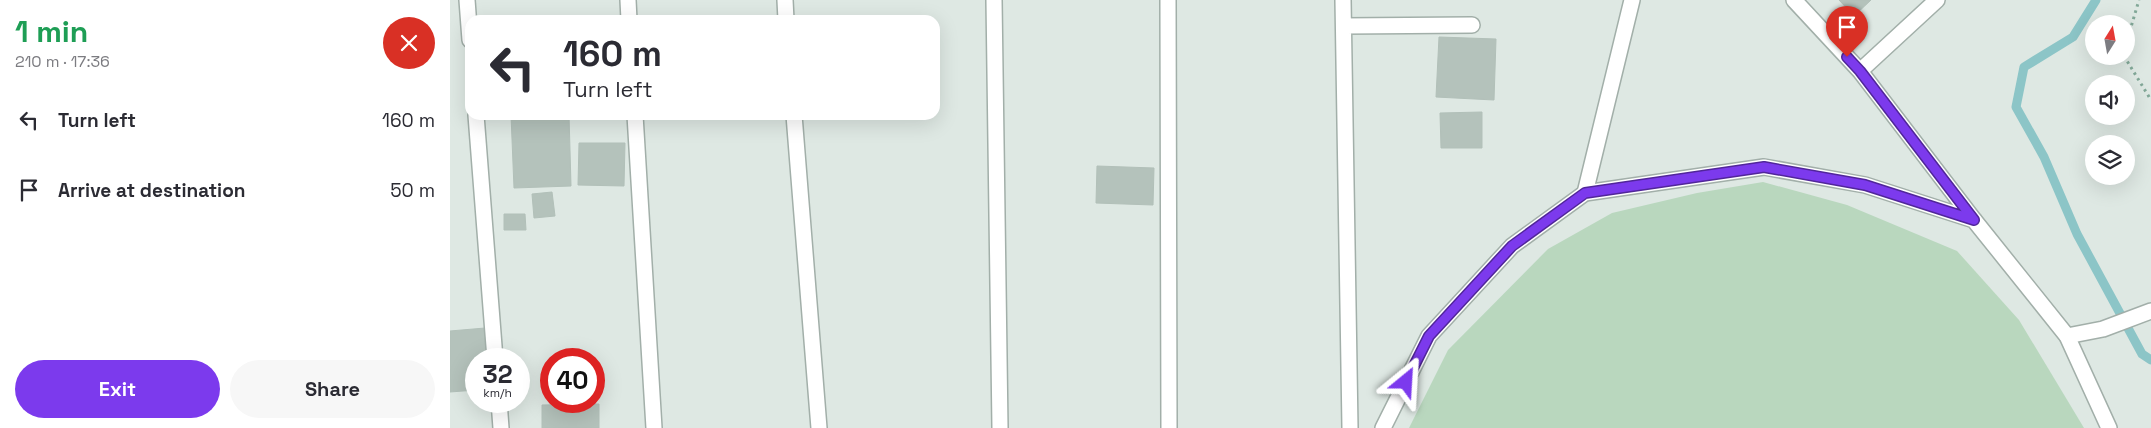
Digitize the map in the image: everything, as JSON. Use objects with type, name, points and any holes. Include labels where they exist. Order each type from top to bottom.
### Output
[{"type":"street","points":[[467,0],[468,15]]},
{"type":"street","points":[[628,0],[629,15]]},
{"type":"street","points":[[785,0],[786,15]]},
{"type":"street","points":[[994,0],[1000,428]]},
{"type":"street","points":[[1168,0],[1169,428]]},
{"type":"street","points":[[1343,0],[1350,428]]},
{"type":"street","points":[[1585,193],[1632,0]]},
{"type":"street","points":[[1794,0],[1860,71],[1974,220],[2067,336],[2109,428]]},
{"type":"street","points":[[1860,71],[1938,0]]},
{"type":"street","points":[[1344,26],[1472,25]]},
{"type":"street","points":[[476,120],[494,348]]},
{"type":"street","points":[[635,120],[654,428]]},
{"type":"street","points":[[794,120],[819,428]]},
{"type":"street","points":[[1383,428],[1429,336],[1512,246],[1585,193],[1764,167],[1865,185],[1974,220]]},
{"type":"street","points":[[2067,336],[2103,329],[2151,311]]},
{"type":"street","points":[[500,413],[501,428]]},
{"type":"path","points":[[2135,15],[2139,0]]},
{"type":"path","points":[[2130,65],[2151,100]]},
{"type":"green space","points":[[1763,182],[1847,205],[1957,251],[2019,320],[2084,428],[1409,428],[1448,350],[1548,249],[1612,213],[1697,193]]},
{"type":"building","points":[[1839,0],[1871,0],[1854,16]]},
{"type":"building","points":[[1439,37],[1496,39],[1494,100],[1436,97]]},
{"type":"building","points":[[1482,112],[1482,148],[1441,148],[1440,113]]},
{"type":"building","points":[[511,120],[569,120],[571,186],[514,188]]},
{"type":"building","points":[[579,143],[625,143],[624,186],[578,185]]},
{"type":"building","points":[[1097,166],[1154,168],[1153,205],[1096,203]]},
{"type":"building","points":[[552,192],[555,216],[534,218],[532,194]]},
{"type":"building","points":[[504,214],[525,214],[526,230],[504,230]]},
{"type":"building","points":[[485,328],[486,348],[465,348],[465,391],[450,392],[450,331]]},
{"type":"building","points":[[542,413],[599,413],[599,428],[542,428]]},
{"type":"waterway","points":[[2096,0],[2073,37],[2024,67],[2016,107],[2044,157],[2077,234],[2142,354],[2151,360]]},
{"type":"route","points":[[1406,382],[1429,336],[1512,246],[1585,193],[1764,167],[1865,185],[1974,220],[1860,71],[1847,57]]}]
